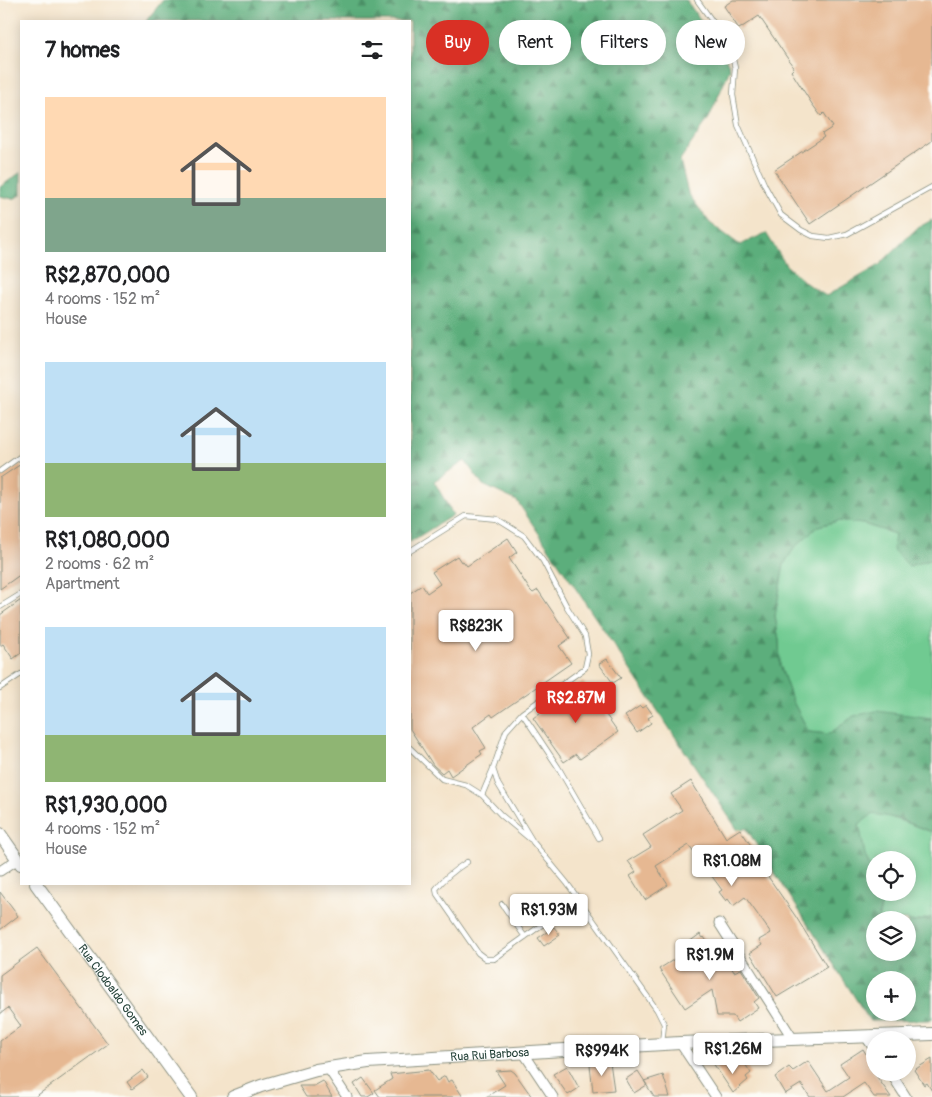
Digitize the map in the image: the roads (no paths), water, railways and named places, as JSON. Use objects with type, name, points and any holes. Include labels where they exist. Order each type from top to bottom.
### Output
[{"type":"main road","points":[[0,834],[19,862]]},
{"type":"main road","name":"Rua Clodoaldo Gomes","points":[[37,885],[191,1097]]},
{"type":"main road","name":"Rua Rui Barbosa","points":[[916,1035],[932,1034]]},
{"type":"main road","name":"Rua Rui Barbosa","points":[[233,1097],[282,1079],[328,1068],[368,1062],[680,1043],[866,1037]]},
{"type":"street","points":[[0,871],[19,862]]},
{"type":"street","points":[[719,923],[793,1039]]},
{"type":"street","points":[[680,1043],[716,1097]]},
{"type":"street","points":[[523,1052],[553,1097]]},
{"type":"street","points":[[328,1068],[347,1097]]},
{"type":"street","points":[[896,1081],[906,1097]]},
{"type":"lane","points":[[697,0],[723,36],[731,51],[735,68],[733,96],[738,125],[765,186],[781,215],[801,230],[813,236],[829,238],[847,234],[932,187]]},
{"type":"lane","points":[[0,471],[20,457]]},
{"type":"lane","points":[[411,550],[466,516],[497,519],[524,536],[543,561],[567,607],[585,636],[588,654],[585,668],[522,713],[506,731],[482,794]]},
{"type":"lane","points":[[0,607],[20,595]]},
{"type":"lane","points":[[0,688],[20,675]]},
{"type":"lane","points":[[522,713],[558,767],[599,838]]},
{"type":"lane","points":[[411,749],[442,779],[466,785],[482,794],[501,815],[533,842]]},
{"type":"lane","points":[[493,769],[501,789],[533,842],[567,883],[657,1010],[664,1024],[662,1044]]},
{"type":"lane","points":[[467,862],[440,884],[436,890],[478,953],[486,959],[494,959],[550,918],[581,902]]},
{"type":"lane","points":[[502,904],[525,937]]}]
